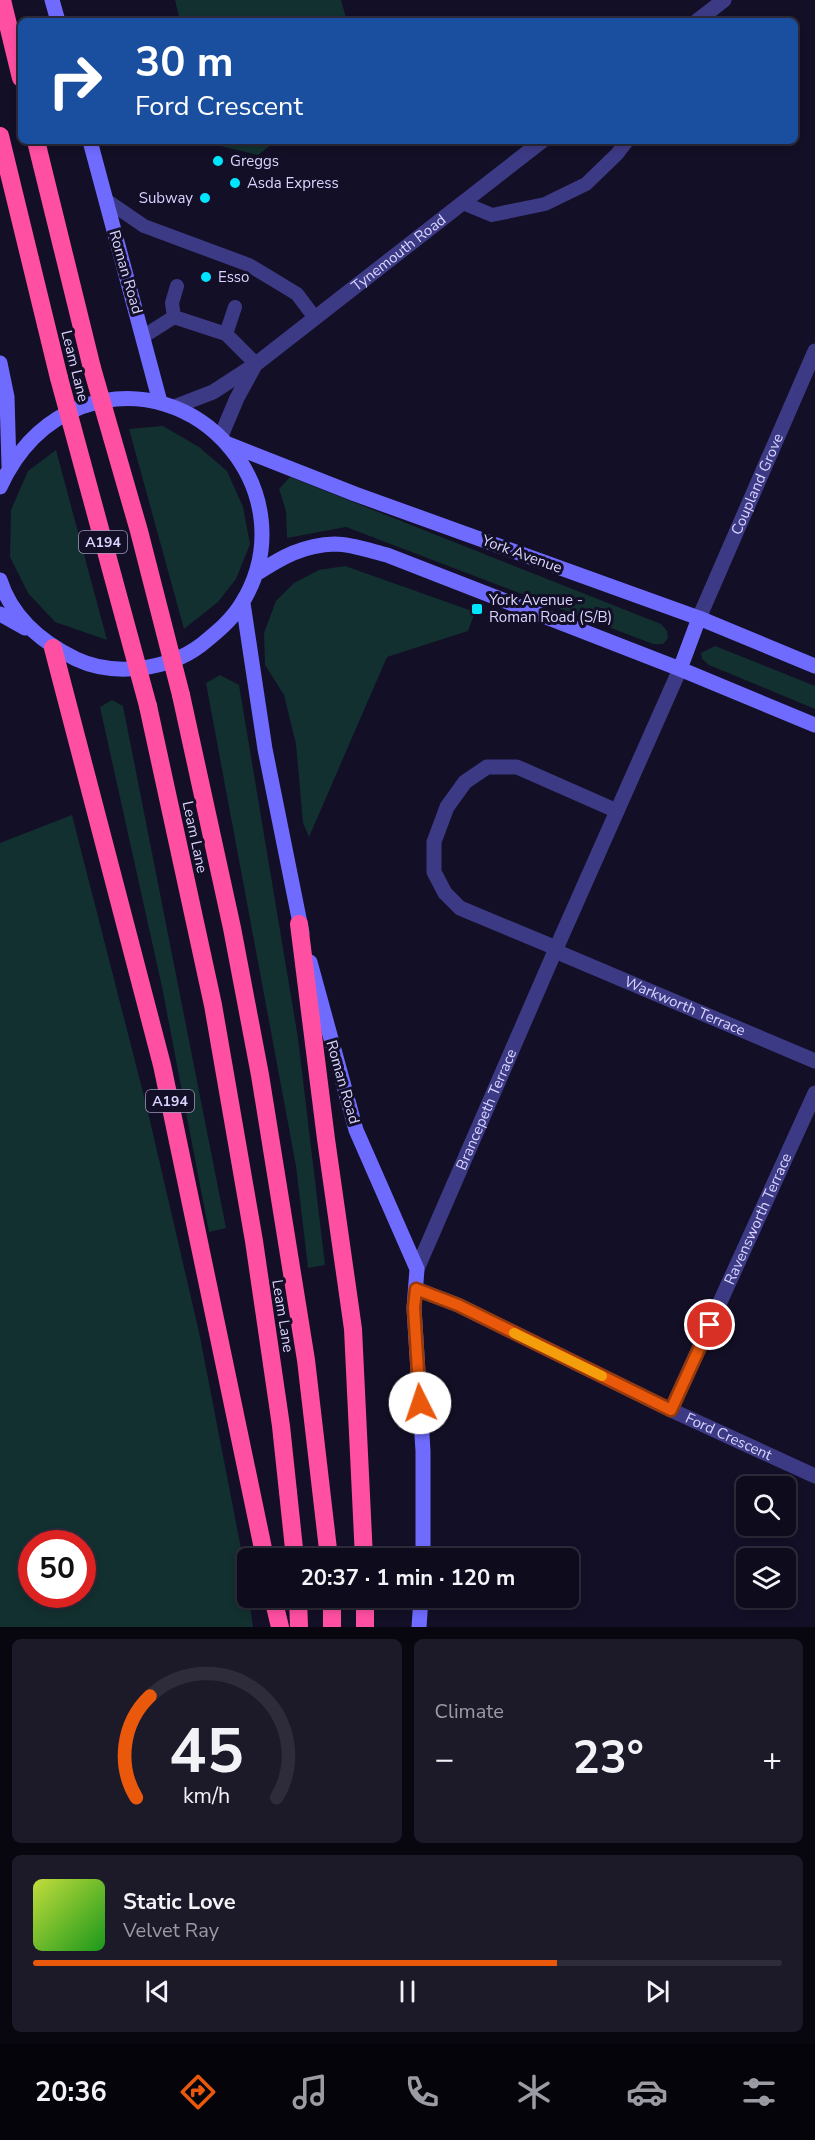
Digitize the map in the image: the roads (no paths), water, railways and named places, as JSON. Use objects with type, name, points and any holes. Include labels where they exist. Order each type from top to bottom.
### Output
[{"type":"highway","points":[[2,0],[18,66]]},
{"type":"highway","name":"Leam Lane","points":[[0,136],[59,378],[148,706],[213,1005],[254,1241],[280,1415],[294,1548]]},
{"type":"highway","name":"Leam Lane","points":[[37,144],[92,368],[139,531],[181,695],[232,928],[260,1075],[306,1360],[328,1548]]},
{"type":"highway","name":"A194","points":[[53,648],[162,1065],[263,1548]]},
{"type":"highway","points":[[299,924],[352,1329],[363,1548]]},
{"type":"highway","points":[[275,1608],[280,1627]]},
{"type":"highway","points":[[298,1608],[299,1627]]},
{"type":"highway","points":[[332,1608],[332,1627]]},
{"type":"highway","points":[[365,1608],[365,1627]]},
{"type":"main road","points":[[52,0],[57,18]]},
{"type":"main road","name":"Roman Road","points":[[91,144],[144,336],[167,405]]},
{"type":"main road","points":[[0,363],[7,397],[9,466]]},
{"type":"main road","points":[[0,487],[9,466],[32,437],[62,414],[99,401],[141,399],[167,405],[206,424],[224,440],[247,472],[257,496],[261,531],[261,549],[256,574],[243,603],[224,627],[192,652],[156,666],[120,669],[84,662],[53,648],[35,634],[0,615]]},
{"type":"main road","name":"York Avenue","points":[[224,440],[356,494],[699,618],[815,666]]},
{"type":"main road","points":[[256,574],[285,555],[337,544],[387,555],[680,669],[815,725]]},
{"type":"main road","points":[[0,580],[3,590],[20,617],[35,634]]},
{"type":"main road","name":"Roman Road","points":[[243,603],[265,749],[299,924],[356,1130],[417,1269],[414,1308],[423,1451],[423,1548]]},
{"type":"main road","points":[[680,669],[699,618]]},
{"type":"main road","points":[[418,1627],[420,1608]]},
{"type":"street","points":[[700,12],[724,0]]},
{"type":"street","name":"Tynemouth Road","points":[[167,405],[213,392],[256,364],[538,144]]},
{"type":"street","name":"Coupland Grove","points":[[699,618],[815,351]]},
{"type":"street","name":"Tynemouth Road","points":[[224,440],[237,398],[256,364]]},
{"type":"street","name":"Brancepeth Terrace","points":[[417,1269],[555,949],[680,669]]},
{"type":"street","points":[[555,949],[460,908],[445,893],[434,872],[434,842],[447,807],[465,782],[488,766],[517,767],[617,811]]},
{"type":"street","name":"Warkworth Terrace","points":[[555,949],[815,1061]]},
{"type":"street","name":"Ravensworth Terrace","points":[[671,1410],[815,1093]]},
{"type":"street","name":"Ford Crescent","points":[[416,1289],[458,1305],[671,1410],[815,1476]]},
{"type":"lane","points":[[463,203],[492,214],[545,204],[586,183],[625,144]]},
{"type":"lane","points":[[106,200],[144,226],[189,248],[248,268],[297,294],[315,318]]},
{"type":"lane","points":[[174,317],[172,303],[177,286]]},
{"type":"lane","points":[[226,334],[235,307]]},
{"type":"lane","points":[[144,336],[174,317]]},
{"type":"lane","points":[[174,317],[226,334],[256,364]]},
{"type":"place","name":"Greggs","points":[[218,161]]},
{"type":"place","name":"Asda Express","points":[[235,183]]},
{"type":"place","name":"Subway","points":[[205,198]]},
{"type":"place","name":"Esso","points":[[206,277]]},
{"type":"place","name":"York Avenue - Roman Road (S/B)","points":[[477,609]]}]
